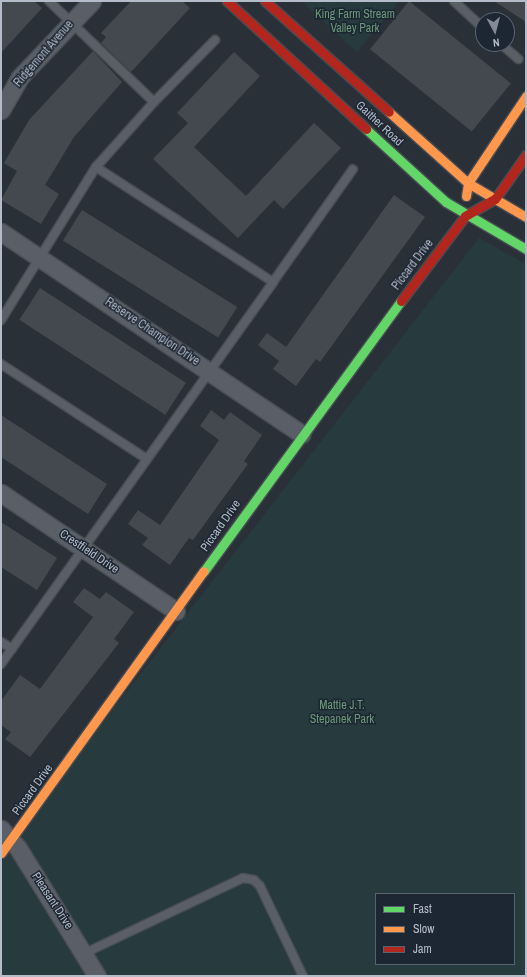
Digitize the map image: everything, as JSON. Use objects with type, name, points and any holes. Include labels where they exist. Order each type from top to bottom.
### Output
[{"type":"street","name":"Ridgemont Avenue","points":[[1,110],[20,77],[92,1]]},
{"type":"street","name":"Gaither Road","points":[[227,1],[465,216],[526,249]]},
{"type":"street","name":"Gaither Road","points":[[264,1],[468,183],[526,217]]},
{"type":"street","points":[[465,216],[468,183],[526,96]]},
{"type":"street","name":"Piccard Drive","points":[[1,853],[6,834],[176,611],[302,434],[465,216],[495,199],[526,155]]},
{"type":"street","name":"Reserve Champion Drive","points":[[1,232],[211,371],[302,434]]},
{"type":"street","name":"Crestfield Drive","points":[[1,493],[176,611]]},
{"type":"street","name":"Pleasant Drive","points":[[6,834],[85,953],[97,976]]},
{"type":"lane","points":[[49,1],[154,102]]},
{"type":"lane","points":[[454,1],[475,21]]},
{"type":"lane","points":[[1,320],[96,167],[154,102],[215,40]]},
{"type":"lane","points":[[510,52],[518,59]]},
{"type":"lane","points":[[96,167],[273,282]]},
{"type":"lane","points":[[1,664],[211,371],[353,169]]},
{"type":"lane","points":[[1,364],[147,459]]},
{"type":"lane","points":[[1,642],[12,649]]},
{"type":"lane","points":[[85,953],[243,878],[254,880],[260,886],[303,976]]},
{"type":"green space","name":"King Farm Stream Valley Park","points":[[301,1],[399,1],[357,52]]},
{"type":"green space","name":"Mattie J.T. Stepanek Park","points":[[479,238],[526,264],[526,976],[1,976],[1,856],[13,838]]},
{"type":"building","points":[[1,1],[34,1],[42,8],[1,53]]},
{"type":"building","points":[[131,1],[182,1],[190,8],[131,72],[101,43],[106,37],[101,33]]},
{"type":"building","points":[[409,1],[511,83],[472,132],[370,49]]},
{"type":"building","points":[[494,1],[526,1],[526,22],[515,15],[515,12],[511,12]]},
{"type":"building","points":[[93,51],[122,82],[74,137],[45,185],[59,194],[41,224],[1,200],[17,171],[4,163],[29,120]]},
{"type":"building","points":[[234,52],[260,76],[194,147],[246,196],[314,123],[341,148],[283,209],[274,200],[238,238],[153,159],[188,123],[177,113]]},
{"type":"building","points":[[394,195],[425,217],[320,362],[316,359],[296,386],[273,369],[279,361],[258,345],[267,333],[286,347]]},
{"type":"building","points":[[82,210],[237,307],[218,338],[63,241]]},
{"type":"building","points":[[40,288],[186,383],[165,415],[19,320]]},
{"type":"building","points":[[211,410],[224,420],[230,412],[262,435],[244,461],[248,464],[193,540],[189,538],[170,565],[142,545],[148,538],[128,524],[138,510],[160,525],[219,440],[200,426]]},
{"type":"building","points":[[1,415],[107,484],[88,514],[1,457]]},
{"type":"building","points":[[1,522],[57,558],[37,590],[1,567]]},
{"type":"building","points":[[84,588],[100,599],[106,592],[134,612],[114,639],[119,643],[30,757],[5,739],[11,732],[1,725],[1,701],[20,675],[40,689],[93,617],[73,602]]},
{"type":"traffic: fast","points":[[366,129],[446,202],[526,249]]},
{"type":"traffic: fast","points":[[204,571],[401,301]]},
{"type":"traffic: slow","points":[[466,196],[468,183],[526,96]]},
{"type":"traffic: slow","points":[[389,112],[468,183],[526,217]]},
{"type":"traffic: slow","points":[[1,853],[204,571]]},
{"type":"traffic: jam","points":[[227,1],[366,129]]},
{"type":"traffic: jam","points":[[265,1],[389,112]]},
{"type":"traffic: jam","points":[[401,301],[465,216],[495,199],[526,155]]}]
